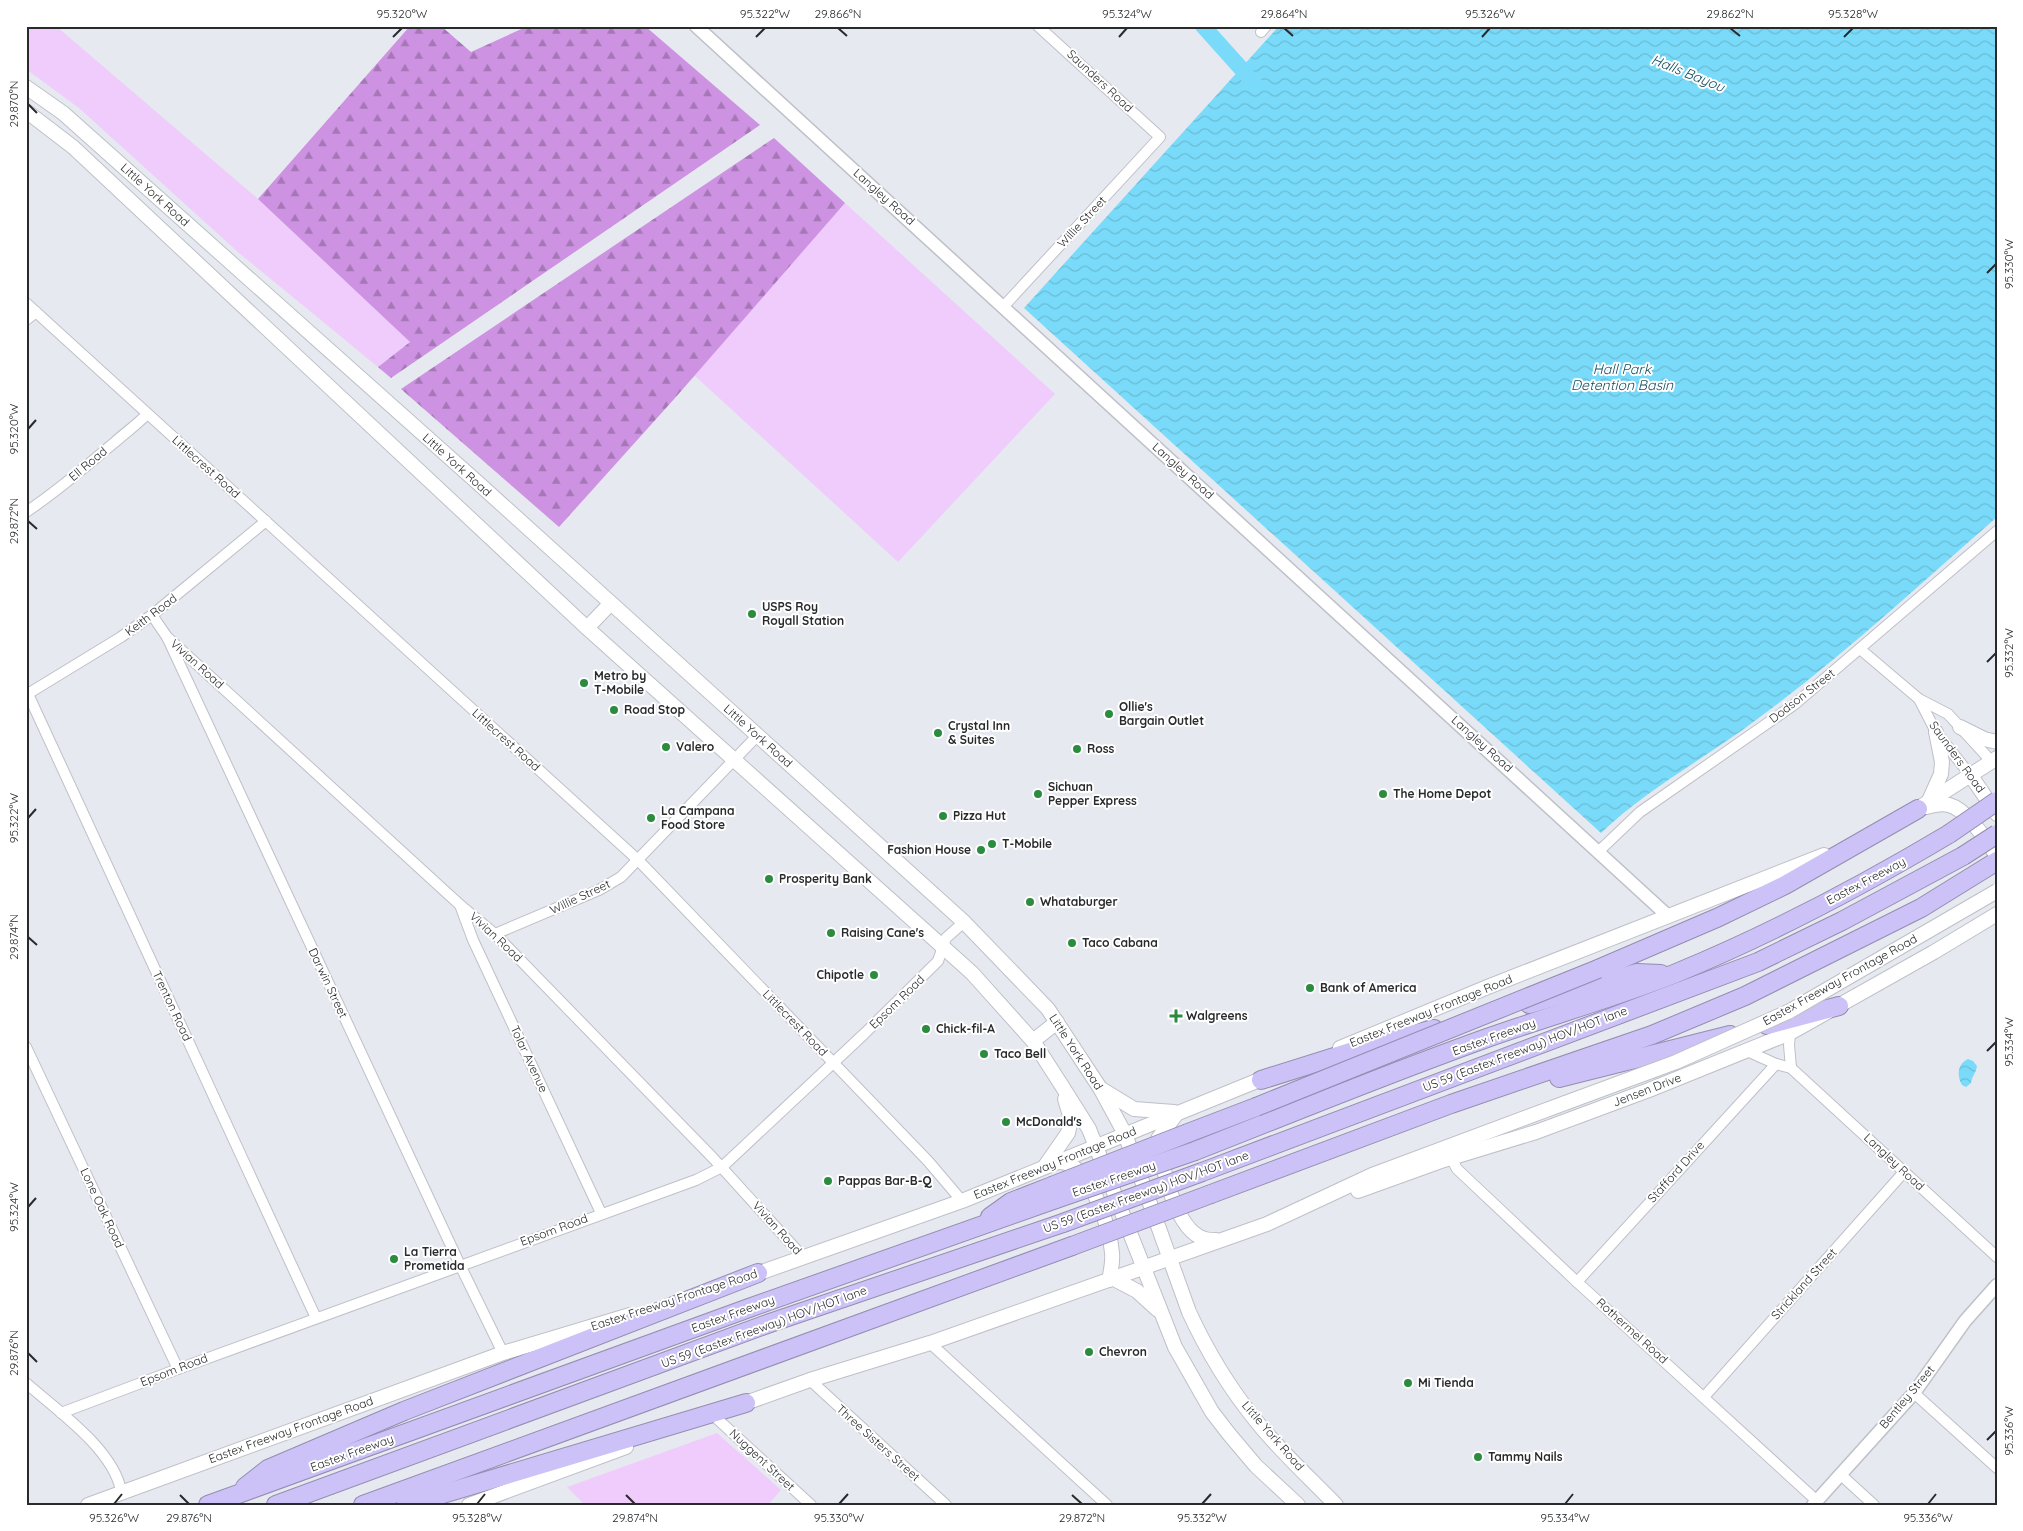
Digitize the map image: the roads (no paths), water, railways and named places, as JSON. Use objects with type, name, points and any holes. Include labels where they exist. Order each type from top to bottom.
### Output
[{"type":"highway","name":"Eastex Freeway","points":[[208,1505],[749,1308],[976,1228],[1054,1193],[1195,1151],[1485,1039],[1671,974],[1766,934],[1890,869],[1949,834],[1997,801]]},
{"type":"highway","points":[[1054,1193],[1188,1133],[1598,969],[1719,917],[1785,885],[1922,807]]},
{"type":"highway","name":"US 59 (Eastex Freeway) HOV/HOT lane","points":[[276,1505],[770,1323],[1063,1223],[1758,962],[1842,921],[1962,856],[1997,834]]},
{"type":"highway","points":[[363,1505],[1072,1246],[1452,1104],[1652,1035],[1745,996],[1921,908],[1997,862]]},
{"type":"highway","points":[[1261,1080],[1366,1047],[1637,973],[1671,974]]},
{"type":"highway","points":[[1452,1104],[1665,1052],[1839,1006]]},
{"type":"highway","points":[[233,1496],[268,1469],[404,1411],[758,1273]]},
{"type":"highway","points":[[406,1505],[746,1403]]},
{"type":"main road","name":"Little York Road","points":[[26,87],[63,113],[84,131],[758,735],[964,922],[1048,1009],[1100,1088],[1125,1134],[1189,1312],[1199,1333],[1257,1422],[1336,1505]]},
{"type":"main road","name":"Little York Road","points":[[26,111],[73,146],[587,628],[979,980],[1033,1040],[1089,1129],[1176,1347],[1212,1412],[1251,1460],[1298,1505]]},
{"type":"main road","points":[[587,628],[610,604]]},
{"type":"main road","points":[[1960,727],[1972,734],[1997,742]]},
{"type":"main road","points":[[1922,807],[1941,774],[1942,762],[1936,732]]},
{"type":"main road","name":"Eastex Freeway Frontage Road","points":[[88,1505],[121,1491],[503,1353],[651,1309],[804,1258],[962,1201],[1490,986],[1819,858],[1922,807],[1995,763]]},
{"type":"main road","name":"Saunders Road","points":[[1971,776],[1997,814]]},
{"type":"main road","points":[[1922,807],[1938,804],[1949,805],[1959,810],[1971,821],[1997,856]]},
{"type":"main road","name":"Eastex Freeway Frontage Road","points":[[469,1505],[810,1380],[930,1343],[1277,1220],[1372,1175],[1676,1062],[1790,1011],[1992,893]]},
{"type":"main road","name":"Jensen Drive","points":[[1277,1220],[1451,1158],[1536,1132],[1790,1033],[1934,952],[1997,914]]},
{"type":"main road","points":[[1033,1040],[1057,1022]]},
{"type":"main road","points":[[1050,1164],[1064,1140],[1070,1125],[1062,1086]]},
{"type":"main road","points":[[1100,1088],[1134,1108],[1177,1113],[1158,1139],[1165,1172],[1178,1213],[1185,1224],[1204,1239],[1219,1240]]},
{"type":"main road","points":[[1050,1164],[1068,1163],[1088,1183],[1097,1202],[1111,1243],[1112,1280],[1137,1291],[1162,1313]]},
{"type":"street","name":"Langley Road","points":[[696,26],[1668,916]]},
{"type":"street","name":"Saunders Road","points":[[1038,26],[1160,137]]},
{"type":"street","name":"Willie Street","points":[[1003,307],[1160,137]]},
{"type":"street","name":"Littlecrest Road","points":[[26,303],[638,860],[928,1161],[962,1201]]},
{"type":"street","points":[[26,320],[36,312]]},
{"type":"street","name":"Ell Road","points":[[26,512],[82,470],[132,427],[141,422],[147,414]]},
{"type":"street","name":"Keith Road","points":[[27,694],[121,637],[152,615],[266,521]]},
{"type":"street","name":"Dodson Street","points":[[1599,851],[1640,812],[1795,704],[1997,531]]},
{"type":"street","name":"Darwin Street","points":[[152,615],[167,637],[460,1265],[503,1353]]},
{"type":"street","name":"Vivian Road","points":[[167,637],[494,934],[722,1168],[804,1258]]},
{"type":"street","name":"Saunders Road","points":[[1860,649],[1919,699],[1948,714],[1995,763]]},
{"type":"street","name":"Trenton Road","points":[[27,694],[316,1318]]},
{"type":"street","name":"Saunders Road","points":[[1919,699],[1936,732],[1971,776]]},
{"type":"street","name":"Willie Street","points":[[494,934],[599,890],[621,877],[758,735]]},
{"type":"street","name":"Tolar Avenue","points":[[459,904],[473,940],[601,1213]]},
{"type":"street","name":"Epsom Road","points":[[61,1413],[178,1368],[696,1180],[722,1168],[938,961],[946,938],[964,922]]},
{"type":"street","points":[[1790,1033],[1791,1068]]},
{"type":"street","name":"Lone Oak Road","points":[[26,1047],[178,1368]]},
{"type":"street","name":"Langley Road","points":[[1747,1051],[1776,1064],[1791,1068],[1997,1257]]},
{"type":"street","name":"Stafford Drive","points":[[1578,1282],[1776,1064]]},
{"type":"street","name":"Rothermel Road","points":[[1451,1158],[1457,1169],[1704,1397],[1815,1503]]},
{"type":"street","name":"Strickland Street","points":[[1704,1397],[1904,1172]]},
{"type":"street","name":"Bentley Street","points":[[1815,1503],[1914,1393],[1965,1321],[1997,1285]]},
{"type":"street","points":[[930,1343],[1107,1505]]},
{"type":"street","name":"Three Sisters Street","points":[[810,1380],[946,1505]]},
{"type":"street","points":[[26,1382],[108,1459],[119,1480],[121,1491]]},
{"type":"street","points":[[1914,1393],[1997,1468]]},
{"type":"street","name":"Nuggent Street","points":[[713,1415],[811,1505]]},
{"type":"street","points":[[1840,1474],[1874,1505]]},
{"type":"water","name":"Hall Park Detention Basin","points":[[1279,26],[1997,26],[1997,517],[1880,620],[1791,694],[1740,732],[1639,801],[1601,833],[1024,308]]},
{"type":"water","points":[[1968,1059],[1977,1066],[1971,1083],[1966,1087],[1960,1082],[1959,1070],[1964,1061]]},
{"type":"waterway","name":"Halls Bayou","points":[[1203,26],[1255,84]]},
{"type":"place","name":"USPS Roy Royall Station","points":[[752,614]]},
{"type":"place","name":"Metro by T-Mobile","points":[[584,683]]},
{"type":"place","name":"Road Stop","points":[[614,710]]},
{"type":"place","name":"Ollie's Bargain Outlet","points":[[1109,714]]},
{"type":"place","name":"Crystal Inn & Suites","points":[[938,733]]},
{"type":"place","name":"Valero","points":[[666,747]]},
{"type":"place","name":"Ross","points":[[1077,749]]},
{"type":"place","name":"Sichuan Pepper Express","points":[[1038,794]]},
{"type":"place","name":"The Home Depot","points":[[1383,794]]},
{"type":"place","name":"Pizza Hut","points":[[943,816]]},
{"type":"place","name":"La Campana Food Store","points":[[651,818]]},
{"type":"place","name":"T-Mobile","points":[[992,844]]},
{"type":"place","name":"Fashion House","points":[[981,850]]},
{"type":"place","name":"Prosperity Bank","points":[[769,879]]},
{"type":"place","name":"Whataburger","points":[[1030,902]]},
{"type":"place","name":"Raising Cane's","points":[[831,933]]},
{"type":"place","name":"Taco Cabana","points":[[1072,943]]},
{"type":"place","name":"Chipotle","points":[[874,975]]},
{"type":"place","name":"Bank of America","points":[[1310,988]]},
{"type":"place","name":"Walgreens","points":[[1176,1016]]},
{"type":"place","name":"Chick-fil-A","points":[[926,1029]]},
{"type":"place","name":"Taco Bell","points":[[984,1054]]},
{"type":"place","name":"McDonald's","points":[[1006,1122]]},
{"type":"place","name":"Pappas Bar-B-Q","points":[[828,1181]]},
{"type":"place","name":"La Tierra Prometida","points":[[394,1259]]},
{"type":"place","name":"Chevron","points":[[1089,1352]]},
{"type":"place","name":"Mi Tienda","points":[[1408,1383]]},
{"type":"place","name":"Tammy Nails","points":[[1478,1457]]}]
